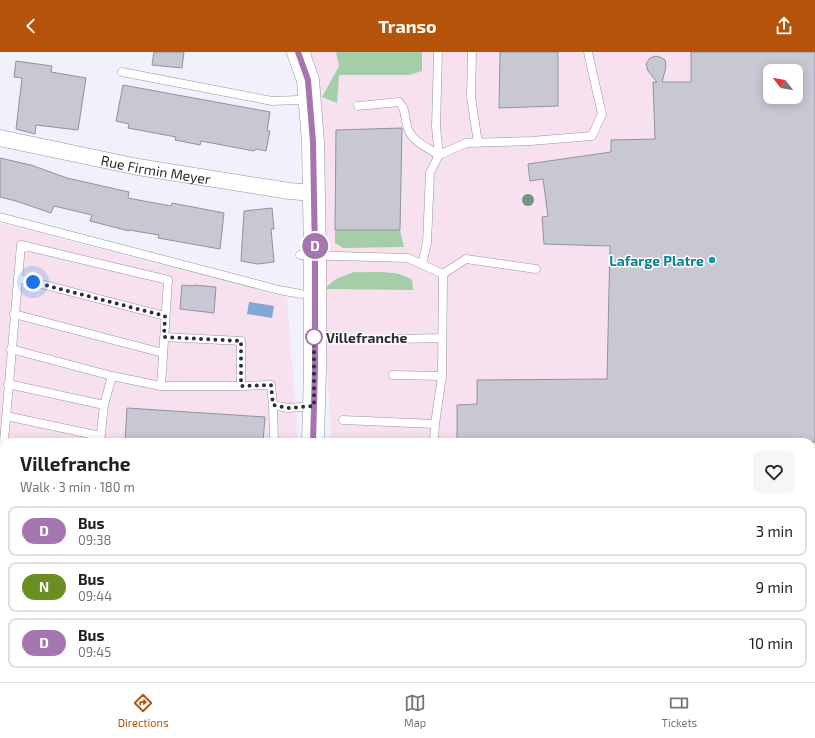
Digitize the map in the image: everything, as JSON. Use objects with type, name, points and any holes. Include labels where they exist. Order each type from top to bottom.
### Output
[{"type":"street","points":[[298,52],[298,100],[307,193],[309,407],[312,438]]},
{"type":"street","points":[[298,52],[308,80],[313,142],[307,193]]},
{"type":"street","name":"Rue Firmin Meyer","points":[[0,138],[138,167],[307,193]]},
{"type":"street","points":[[308,255],[300,294],[302,369],[309,407]]},
{"type":"lane","points":[[422,264],[427,243],[430,173],[439,155],[436,127],[438,52]]},
{"type":"lane","points":[[472,52],[471,97],[478,143]]},
{"type":"lane","points":[[439,155],[466,143],[531,141],[592,136],[602,114],[588,52]]},
{"type":"lane","points":[[122,72],[272,101],[298,100]]},
{"type":"lane","points":[[358,106],[399,102],[404,107],[408,129],[416,141],[439,155]]},
{"type":"lane","points":[[0,217],[278,290],[300,294]]},
{"type":"lane","points":[[5,438],[8,384],[21,244],[168,280],[161,386]]},
{"type":"lane","points":[[308,255],[408,258],[443,274]]},
{"type":"lane","points":[[443,274],[466,258],[536,269]]},
{"type":"lane","points":[[434,438],[442,376],[443,274]]},
{"type":"lane","points":[[18,278],[165,316]]},
{"type":"lane","points":[[14,314],[163,353]]},
{"type":"lane","points":[[164,337],[241,341],[241,386]]},
{"type":"lane","points":[[398,338],[442,338]]},
{"type":"lane","points":[[11,349],[112,376],[161,386],[271,385],[274,438]]},
{"type":"lane","points":[[393,375],[442,376]]},
{"type":"lane","points":[[100,438],[104,405],[112,376]]},
{"type":"lane","points":[[8,384],[104,405]]},
{"type":"lane","points":[[273,405],[288,408],[309,407]]},
{"type":"lane","points":[[6,416],[96,438]]},
{"type":"lane","points":[[343,420],[435,424]]},
{"type":"shaded area","points":[[307,52],[815,52],[815,438],[331,438],[314,104]]},
{"type":"shaded area","points":[[0,223],[287,297],[298,438],[0,438]]},
{"type":"green space","points":[[336,52],[422,52],[422,71],[409,75],[339,75],[337,103],[322,97],[339,66]]},
{"type":"green space","points":[[335,230],[400,230],[404,247],[343,248],[335,243]]},
{"type":"green space","points":[[354,272],[384,272],[399,274],[412,280],[413,290],[326,289],[334,280]]},
{"type":"water","points":[[249,302],[274,306],[272,318],[247,314]]},
{"type":"building","points":[[154,52],[184,52],[182,68],[152,65]]},
{"type":"building","points":[[500,52],[558,52],[558,106],[499,108]]},
{"type":"building","name":"Lafarge Platre","points":[[691,52],[815,52],[815,438],[457,438],[457,405],[477,404],[477,380],[607,379],[610,246],[544,244],[542,217],[548,216],[543,179],[530,181],[528,164],[611,152],[611,140],[655,139],[653,82],[657,82],[648,71],[646,64],[650,58],[656,56],[665,60],[666,67],[662,82],[691,82]]},
{"type":"building","points":[[16,61],[52,66],[51,72],[86,78],[78,130],[36,125],[35,134],[16,129],[22,78],[14,77]]},
{"type":"building","points":[[123,85],[270,112],[267,131],[270,131],[266,151],[256,149],[254,151],[201,141],[200,145],[175,140],[176,137],[128,128],[129,124],[116,121]]},
{"type":"building","points":[[402,128],[400,230],[335,230],[336,130]]},
{"type":"building","points":[[0,158],[31,165],[67,178],[129,192],[128,198],[171,206],[172,203],[224,213],[220,249],[158,238],[159,235],[129,231],[90,221],[92,215],[54,206],[51,213],[0,197]]},
{"type":"building","points":[[272,208],[274,229],[271,229],[274,262],[258,264],[241,261],[244,211]]},
{"type":"building","points":[[182,285],[216,287],[214,313],[180,309]]},
{"type":"building","points":[[127,408],[265,417],[263,438],[125,438]]},
{"type":"bus line","name":"D","points":[[298,52],[308,80],[313,142],[315,255],[313,438]]},
{"type":"place","name":"Lafarge Platre","points":[[712,260]]},
{"type":"place","name":"Villefranche","points":[[314,337]]},
{"type":"route","points":[[33,282],[165,316],[164,337],[241,341],[241,386],[271,385],[273,405],[288,408],[304,408],[314,406],[314,337]]}]
